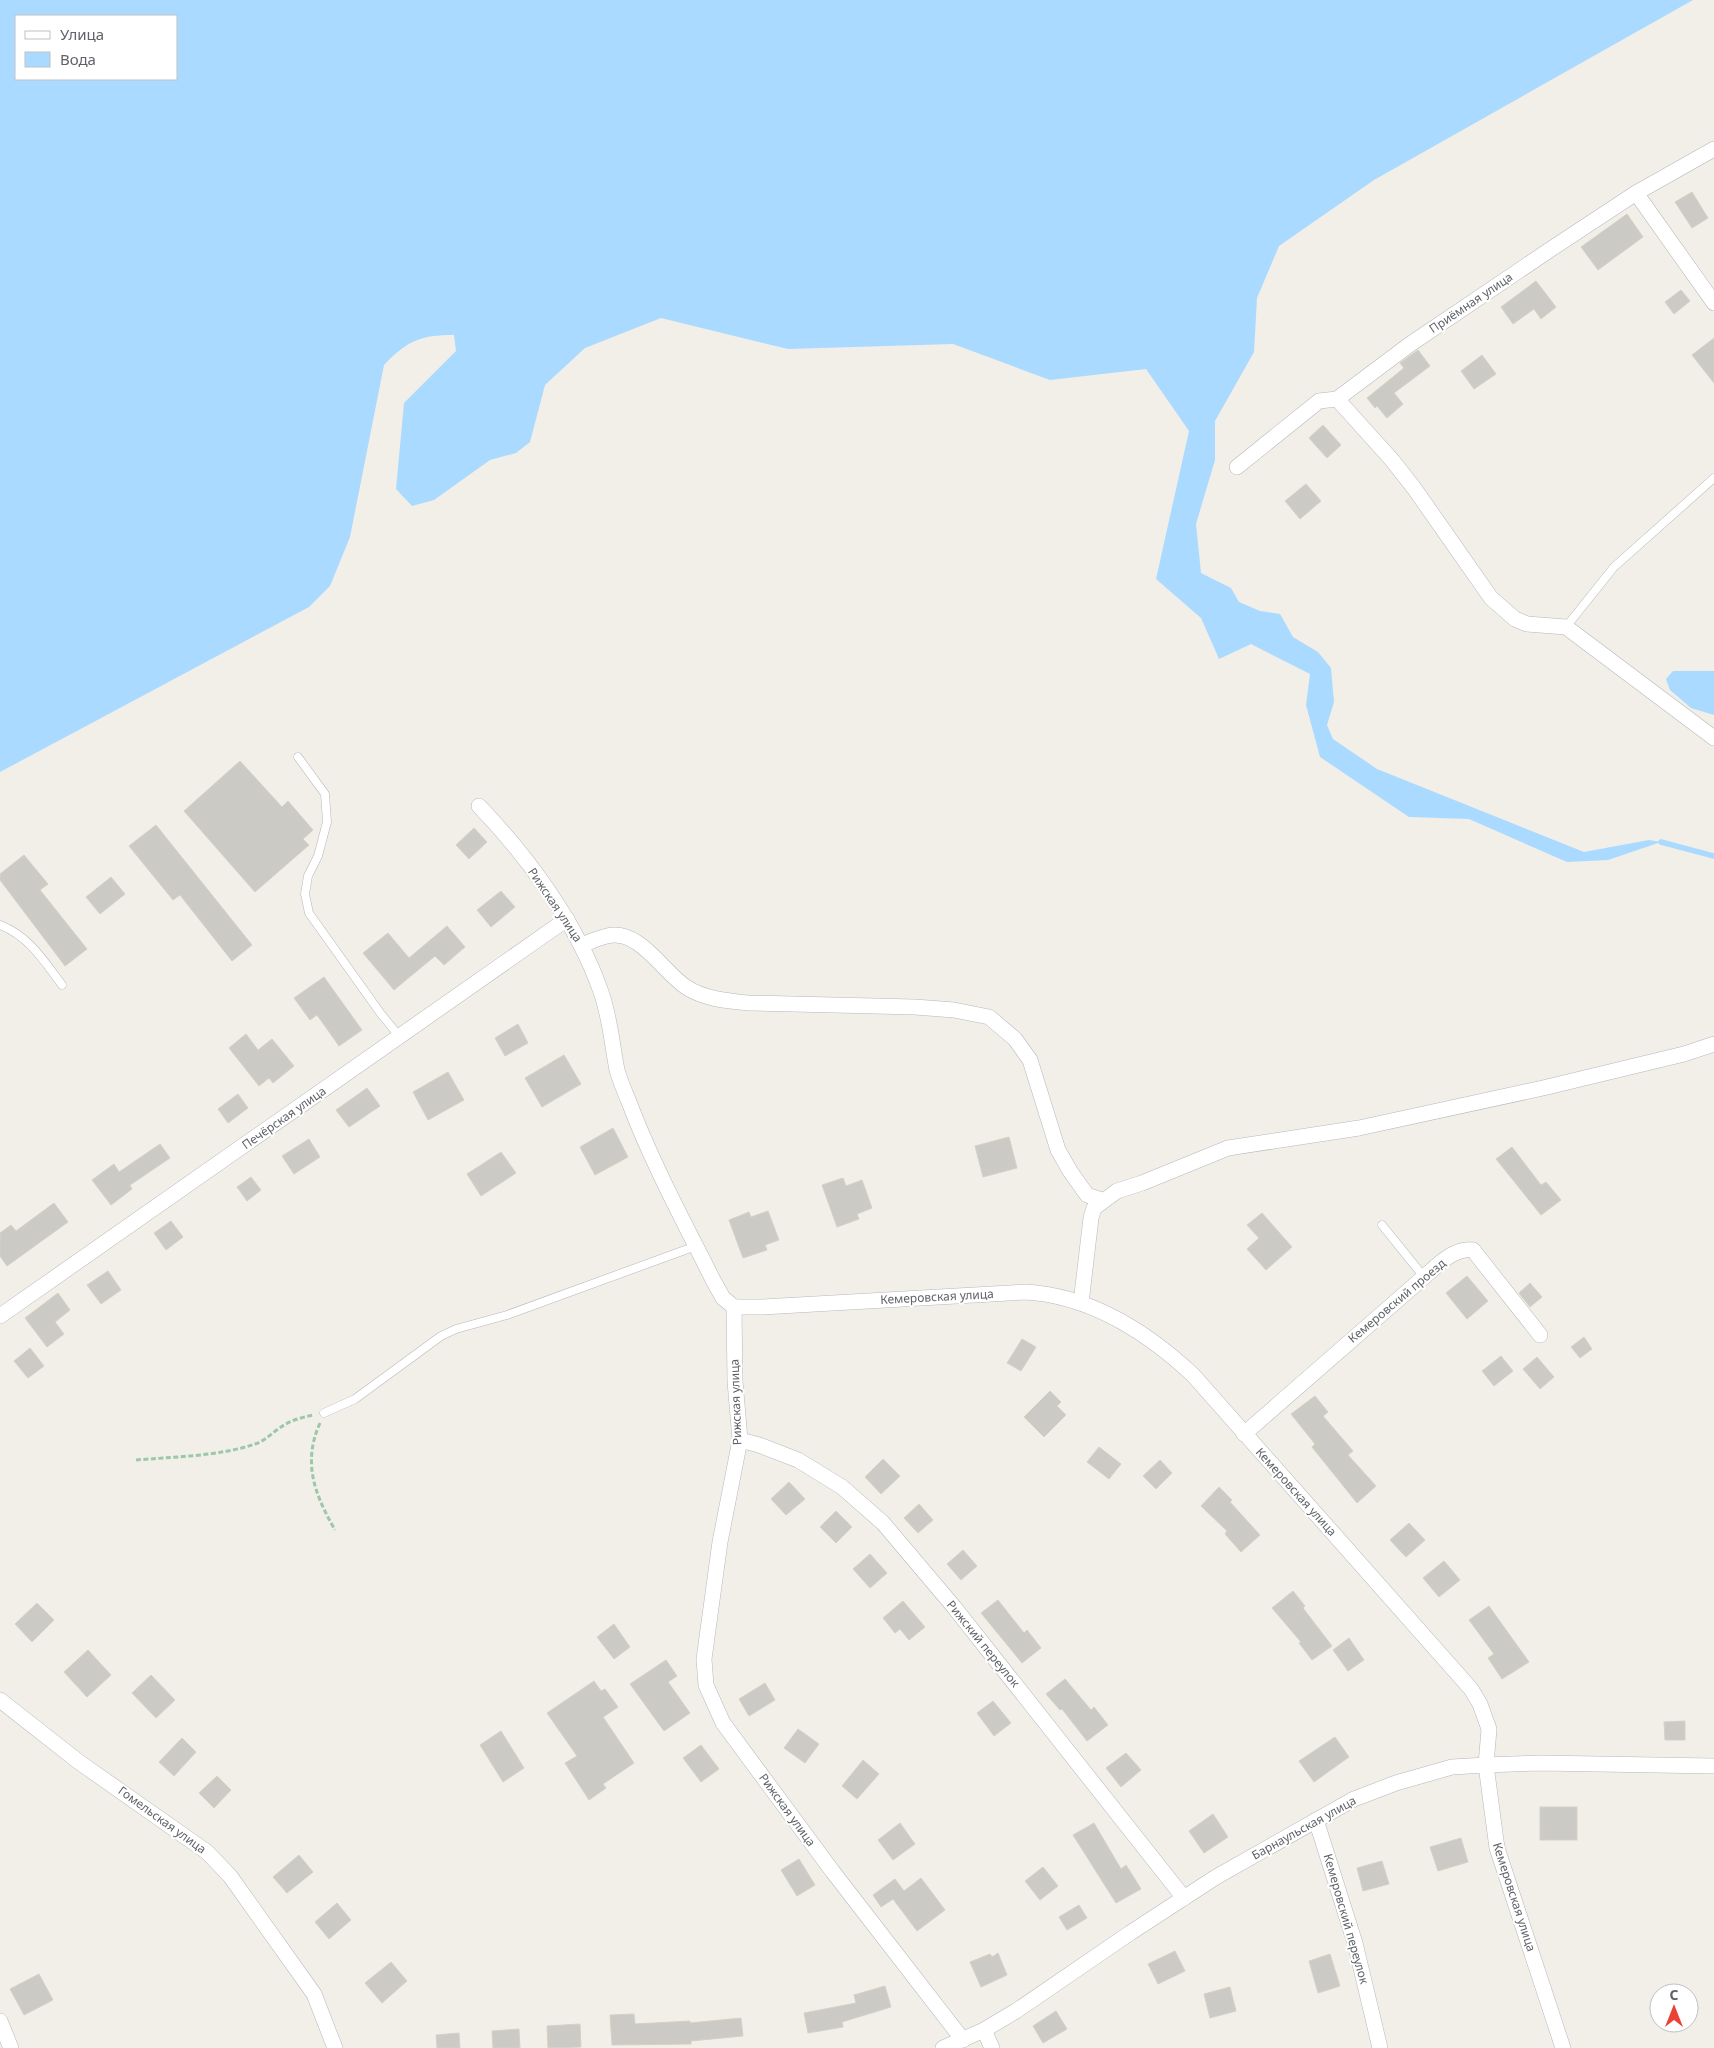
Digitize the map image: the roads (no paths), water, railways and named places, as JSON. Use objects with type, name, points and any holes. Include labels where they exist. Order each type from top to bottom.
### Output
[{"type":"street","name":"Приёмная улица","points":[[1237,467],[1319,401],[1337,399],[1409,345],[1636,193],[1714,149]]},
{"type":"street","points":[[1636,193],[1714,303]]},
{"type":"street","points":[[1337,399],[1398,467],[1491,598],[1504,611],[1515,619],[1527,624],[1566,628],[1714,738]]},
{"type":"street","name":"Рижская улица","points":[[479,806],[520,854],[567,919],[582,945],[601,992],[611,1027],[618,1071],[628,1102],[646,1144],[696,1246],[723,1298],[734,1307],[735,1381],[740,1440],[720,1542],[704,1659],[706,1685],[723,1723],[833,1872],[963,2040]]},
{"type":"street","name":"Печёрская улица","points":[[0,1316],[567,919]]},
{"type":"street","points":[[582,945],[609,935],[627,937],[642,946],[687,987],[722,1000],[749,1004],[915,1007],[954,1010],[989,1017],[1015,1039],[1030,1060],[1058,1150],[1086,1195],[1102,1200]]},
{"type":"street","points":[[1081,1303],[1091,1218],[1094,1208],[1102,1200],[1117,1191],[1142,1184],[1228,1148],[1359,1128],[1542,1088],[1684,1054],[1714,1044]]},
{"type":"street","name":"Кемеровский проезд","points":[[1244,1434],[1424,1277],[1453,1254],[1465,1249],[1473,1250],[1540,1335]]},
{"type":"street","name":"Кемеровская улица","points":[[734,1307],[1026,1292],[1043,1293],[1096,1308],[1144,1335],[1171,1354],[1193,1375],[1472,1689],[1489,1729],[1486,1765],[1496,1848],[1563,2048]]},
{"type":"street","name":"Рижский переулок","points":[[740,1440],[760,1445],[798,1460],[842,1486],[883,1523],[954,1607],[1184,1898]]},
{"type":"street","name":"Гомельская улица","points":[[0,1700],[79,1762],[207,1852],[230,1876],[314,1994],[335,2048]]},
{"type":"street","name":"Барнаульская улица","points":[[943,2048],[984,2030],[1016,2011],[1216,1877],[1354,1799],[1452,1767],[1540,1763],[1714,1766]]},
{"type":"street","name":"Кемеровский переулок","points":[[1316,1820],[1355,1943],[1380,2048]]},
{"type":"street","points":[[0,2021],[11,2048]]},
{"type":"street","points":[[984,2030],[992,2048]]},
{"type":"lane","points":[[1566,628],[1614,567],[1714,478]]},
{"type":"lane","points":[[298,758],[325,794],[328,822],[318,856],[308,876],[305,894],[309,913],[381,1014],[400,1037]]},
{"type":"lane","points":[[0,925],[16,933],[32,945],[62,985]]},
{"type":"lane","points":[[1382,1225],[1424,1277]]},
{"type":"lane","points":[[324,1413],[354,1399],[440,1336],[456,1329],[507,1315],[696,1246]]},
{"type":"water","points":[[0,0],[1693,0],[1374,180],[1279,246],[1257,298],[1254,352],[1215,421],[1215,460],[1196,524],[1201,573],[1231,588],[1239,602],[1260,611],[1280,614],[1293,637],[1318,652],[1331,668],[1334,702],[1327,725],[1333,739],[1377,769],[1584,852],[1649,840],[1661,842],[1608,860],[1567,862],[1469,819],[1409,817],[1320,757],[1306,705],[1310,674],[1251,644],[1219,659],[1201,618],[1156,579],[1189,431],[1146,369],[1050,380],[953,344],[788,349],[661,318],[585,348],[545,385],[530,442],[516,453],[490,460],[434,500],[412,506],[396,489],[404,403],[456,351],[454,335],[423,338],[407,345],[384,365],[350,537],[330,586],[309,607],[0,772]]},
{"type":"water","points":[[1673,671],[1714,671],[1714,715],[1691,708],[1670,690],[1666,679]]},
{"type":"waterway","points":[[1661,842],[1714,856]]}]
